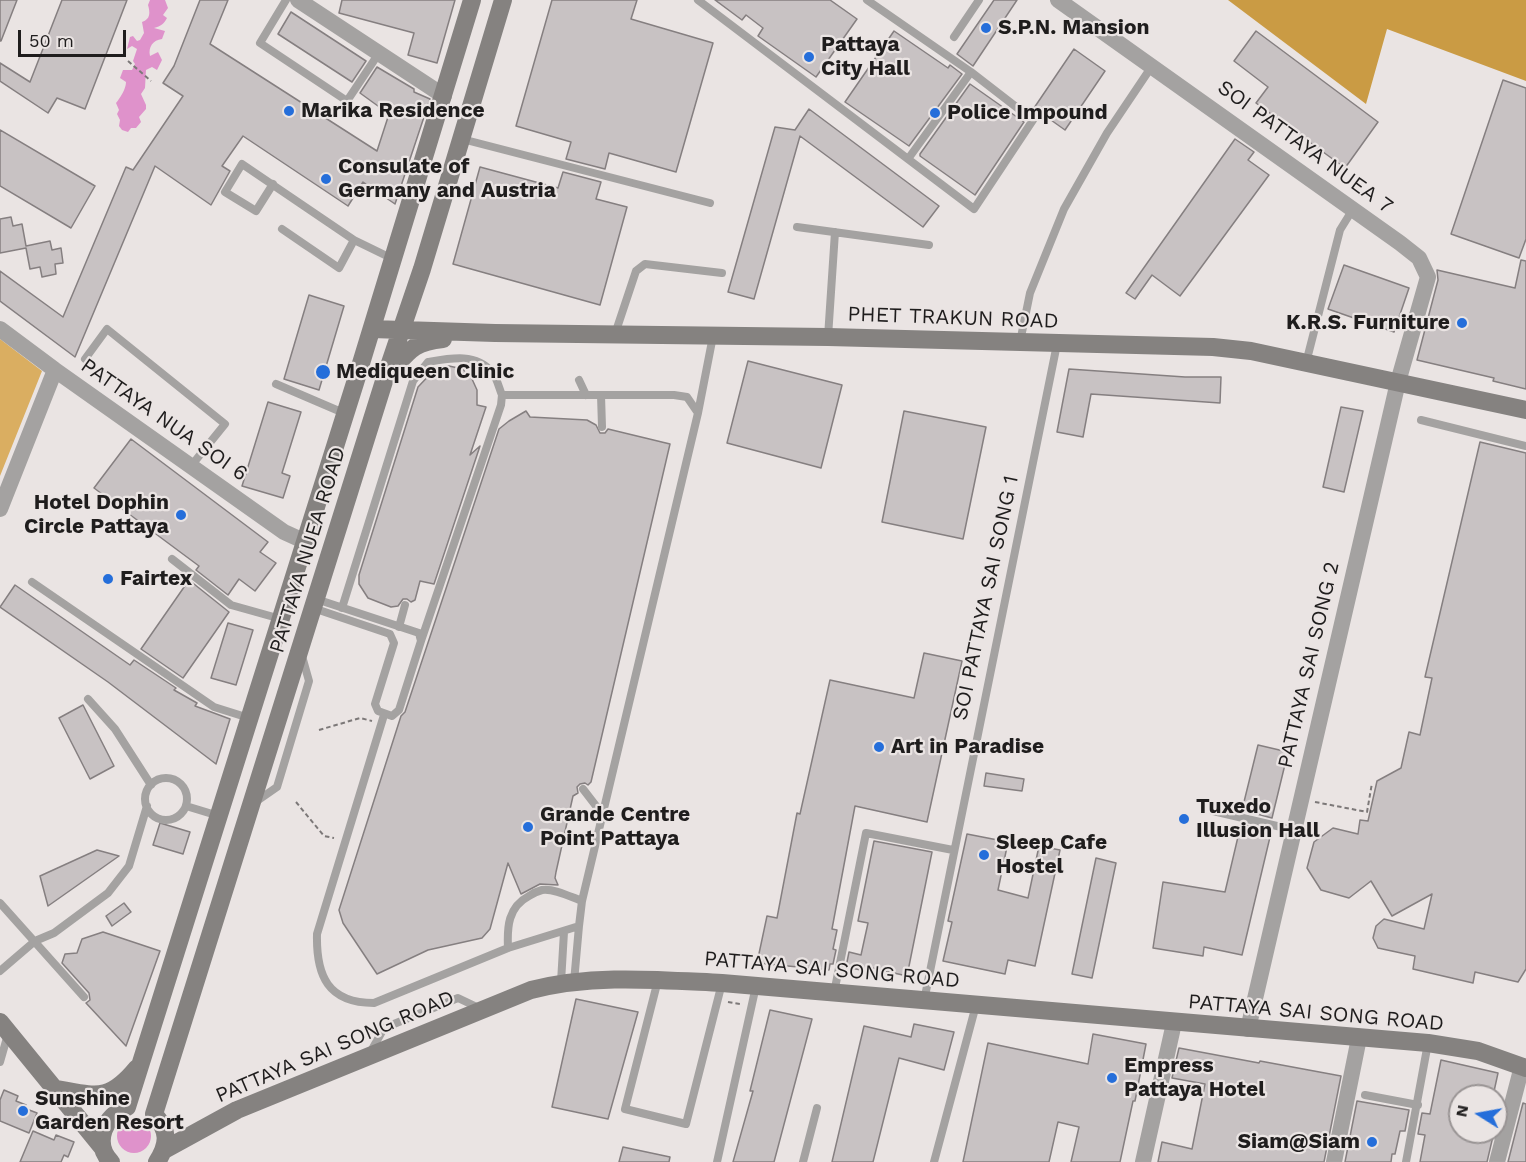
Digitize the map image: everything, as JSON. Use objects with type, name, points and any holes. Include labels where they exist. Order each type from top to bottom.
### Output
[{"type":"main road","name":"PATTAYA NUEA ROAD","points":[[107,1154],[103,1130],[111,1116],[127,1107],[346,414],[472,0]]},
{"type":"main road","name":"PATTAYA NUEA ROAD","points":[[164,1158],[165,1130],[154,1114],[462,139],[503,0]]},
{"type":"main road","name":"PHET TRAKUN ROAD","points":[[372,329],[1213,347],[1251,351],[1526,410]]},
{"type":"main road","points":[[385,378],[409,351],[424,341],[495,333]]},
{"type":"main road","name":"PATTAYA SAI SONG ROAD","points":[[164,1158],[188,1137],[237,1110],[531,990],[568,982],[657,980],[719,992],[756,986],[1428,1043],[1478,1051],[1524,1067]]},
{"type":"main road","points":[[4,1027],[57,1089],[107,1154]]},
{"type":"main road","points":[[57,1089],[94,1095],[112,1092],[124,1084],[141,1063]]},
{"type":"street","points":[[298,0],[444,96]]},
{"type":"street","name":"SOI PATTAYA NUEA 7","points":[[1058,0],[1419,258],[1428,277],[1398,382]]},
{"type":"street","name":"PATTAYA NUA SOI 6","points":[[0,329],[284,532],[306,542]]},
{"type":"street","points":[[0,509],[55,370]]},
{"type":"street","name":"PATTAYA SAI SONG 2","points":[[1248,1029],[1398,382]]},
{"type":"street","points":[[1143,1162],[1174,1023]]},
{"type":"street","points":[[1334,1162],[1359,1038]]},
{"type":"street","points":[[1497,1162],[1524,1067]]},
{"type":"lane","points":[[286,0],[260,43],[347,101],[380,52]]},
{"type":"lane","points":[[698,0],[974,209],[1033,120],[971,72],[867,0]]},
{"type":"lane","points":[[954,37],[979,0]]},
{"type":"lane","points":[[1020,342],[1030,293],[1064,209],[1107,133],[1152,66]]},
{"type":"lane","points":[[909,159],[971,72]]},
{"type":"lane","points":[[462,139],[710,203]]},
{"type":"lane","points":[[273,184],[256,211],[225,192],[242,164],[273,184],[354,240],[394,259]]},
{"type":"lane","points":[[1306,363],[1340,230],[1353,209]]},
{"type":"lane","points":[[797,227],[928,245]]},
{"type":"lane","points":[[282,229],[339,268],[354,240]]},
{"type":"lane","points":[[828,337],[835,232]]},
{"type":"lane","points":[[615,334],[636,271],[641,266],[645,264],[722,273]]},
{"type":"lane","points":[[85,359],[107,329],[225,424],[191,466]]},
{"type":"lane","points":[[568,982],[582,901],[698,413],[713,336]]},
{"type":"lane","name":"SOI PATTAYA SAI SONG 1","points":[[924,1002],[1057,344]]},
{"type":"lane","points":[[342,608],[413,381],[428,362],[451,358],[479,360],[494,374],[502,395],[501,405],[399,710],[392,716],[381,719]]},
{"type":"lane","points":[[579,380],[586,394]]},
{"type":"lane","points":[[276,384],[346,414]]},
{"type":"lane","points":[[502,395],[674,395],[687,397],[698,413]]},
{"type":"lane","points":[[601,395],[602,427]]},
{"type":"lane","points":[[1421,420],[1526,446]]},
{"type":"lane","points":[[172,559],[231,605],[281,619]]},
{"type":"lane","points":[[32,582],[214,707],[250,718]]},
{"type":"lane","points":[[314,604],[342,608],[418,633],[422,641]]},
{"type":"lane","points":[[314,604],[390,634],[394,643],[375,704],[381,719],[317,934],[319,966],[328,985],[346,1000],[374,1003],[508,948],[579,926]]},
{"type":"lane","points":[[399,627],[405,606]]},
{"type":"lane","points":[[88,699],[115,729],[151,785]]},
{"type":"lane","points":[[162,778],[176,780],[185,789],[186,806],[180,815],[167,820],[154,816],[147,806],[145,797],[151,785],[162,778]]},
{"type":"lane","points":[[584,789],[603,815]]},
{"type":"lane","points":[[0,971],[34,941],[54,933],[108,892],[129,866],[147,806]]},
{"type":"lane","points":[[186,806],[219,816]]},
{"type":"lane","points":[[1213,811],[1294,830]]},
{"type":"lane","points":[[834,993],[866,833],[953,850]]},
{"type":"lane","points":[[508,948],[510,918],[513,908],[519,902],[542,890],[582,901]]},
{"type":"lane","points":[[0,903],[84,998]]},
{"type":"lane","points":[[564,932],[568,982]]},
{"type":"lane","points":[[657,980],[625,1109],[686,1124],[719,992]]},
{"type":"lane","points":[[717,1162],[756,986]]},
{"type":"lane","points":[[933,1162],[976,1005]]},
{"type":"lane","points":[[0,1062],[4,1027]]},
{"type":"lane","points":[[1406,1162],[1428,1043]]},
{"type":"lane","points":[[1365,1095],[1418,1105]]},
{"type":"lane","points":[[803,1162],[817,1108]]},
{"type":"path","points":[[128,61],[151,81]]},
{"type":"path","points":[[319,730],[360,718],[381,719]]},
{"type":"path","points":[[1301,799],[1366,812],[1372,783]]},
{"type":"path","points":[[296,802],[324,836],[342,840]]},
{"type":"path","points":[[719,992],[752,1005]]},
{"type":"shaded area","points":[[150,0],[165,0],[168,8],[163,15],[167,18],[165,22],[154,28],[165,31],[162,39],[154,42],[150,50],[150,56],[158,52],[162,60],[157,70],[152,67],[146,70],[145,88],[141,94],[146,109],[139,117],[141,122],[128,132],[119,126],[120,120],[117,114],[119,110],[116,103],[126,82],[120,78],[123,70],[132,70],[135,64],[133,61],[137,49],[132,46],[127,49],[130,37],[133,36],[137,41],[144,33],[142,22],[148,17]]},
{"type":"shaded area","points":[[1228,0],[1526,0],[1526,81],[1387,29],[1366,104]]},
{"type":"shaded area","points":[[0,339],[42,371],[0,476]]},
{"type":"shaded area","points":[[134,1119],[146,1124],[151,1136],[146,1148],[134,1153],[122,1148],[117,1136],[122,1124]]},
{"type":"building","points":[[0,0],[17,0],[1,41],[0,41]]},
{"type":"building","points":[[62,0],[127,0],[85,109],[57,98],[48,113],[0,81],[0,63],[30,82]]},
{"type":"building","points":[[200,0],[228,0],[210,44],[377,151],[389,114],[360,93],[377,67],[414,89],[414,92],[430,99],[395,204],[363,182],[348,206],[243,136],[222,166],[230,171],[211,205],[155,166],[75,357],[0,301],[0,271],[63,317],[126,167],[133,170],[183,96],[163,83],[174,66]]},
{"type":"building","points":[[342,0],[455,0],[437,63],[408,55],[414,33],[339,13]]},
{"type":"building","points":[[552,0],[637,0],[631,19],[713,43],[676,172],[609,153],[605,169],[566,159],[571,142],[516,126]]},
{"type":"building","name":"Pattaya City Hall","points":[[715,0],[830,0],[857,19],[816,77],[758,36],[763,28],[746,15],[742,20]]},
{"type":"building","name":"S.P.N. Mansion","points":[[994,0],[1017,0],[973,66],[957,54]]},
{"type":"building","points":[[291,12],[366,61],[352,82],[278,34]]},
{"type":"building","points":[[894,31],[948,68],[950,65],[962,74],[909,146],[845,102]]},
{"type":"building","points":[[1256,31],[1378,122],[1345,168],[1256,103],[1268,87],[1234,61]]},
{"type":"building","points":[[1074,49],[1105,71],[1065,130],[1034,108]]},
{"type":"building","points":[[1503,80],[1526,88],[1526,239],[1519,258],[1451,234]]},
{"type":"building","points":[[970,84],[1024,122],[975,195],[920,156]]},
{"type":"building","points":[[809,109],[939,206],[923,227],[800,136],[754,299],[728,292],[775,127],[795,130]]},
{"type":"building","points":[[0,130],[95,186],[71,228],[0,186]]},
{"type":"building","points":[[1235,139],[1254,152],[1248,160],[1269,175],[1180,296],[1152,275],[1135,299],[1126,293]]},
{"type":"building","points":[[480,167],[558,188],[563,172],[601,182],[596,199],[627,207],[600,305],[453,264]]},
{"type":"building","points":[[11,217],[13,226],[22,224],[26,246],[50,241],[52,250],[61,248],[63,263],[55,264],[56,274],[42,277],[40,267],[30,269],[26,248],[0,253],[0,219]]},
{"type":"building","name":"K.R.S. Furniture","points":[[1521,260],[1526,261],[1526,389],[1493,381],[1494,378],[1417,360],[1438,280],[1437,270],[1515,288]]},
{"type":"building","points":[[1344,265],[1409,288],[1394,332],[1328,309]]},
{"type":"building","points":[[309,295],[344,306],[319,390],[284,379]]},
{"type":"building","points":[[748,361],[842,385],[821,468],[727,443]]},
{"type":"building","points":[[449,366],[463,369],[472,379],[477,390],[477,405],[486,407],[470,455],[480,446],[434,584],[420,581],[415,600],[411,602],[403,599],[398,606],[391,607],[368,598],[359,584],[359,575],[418,387],[436,368]]},
{"type":"building","points":[[1069,369],[1185,377],[1221,377],[1220,403],[1091,394],[1083,437],[1057,432]]},
{"type":"building","points":[[268,402],[301,412],[282,473],[290,476],[283,498],[242,486]]},
{"type":"building","points":[[1341,407],[1363,411],[1344,492],[1323,487]]},
{"type":"building","points":[[526,411],[530,417],[587,420],[596,425],[600,433],[605,433],[608,429],[670,444],[591,782],[588,785],[580,784],[577,787],[578,793],[573,796],[556,872],[555,878],[558,885],[540,884],[521,894],[508,863],[490,929],[482,938],[428,950],[377,974],[343,923],[339,910],[401,716],[405,712],[499,429]]},
{"type":"building","points":[[904,411],[986,427],[963,539],[882,522]]},
{"type":"building","name":"Hotel Dophin Circle Pattaya","points":[[131,439],[268,542],[260,552],[276,563],[255,591],[239,579],[228,595],[196,570],[199,566],[94,488]]},
{"type":"building","points":[[1480,442],[1526,453],[1526,969],[1518,982],[1475,972],[1473,983],[1413,969],[1415,956],[1378,948],[1373,938],[1376,926],[1384,919],[1424,929],[1432,894],[1392,916],[1371,881],[1349,898],[1321,890],[1307,868],[1314,842],[1333,828],[1358,834],[1360,820],[1368,821],[1377,781],[1401,768],[1409,732],[1420,735],[1432,678],[1425,677]]},
{"type":"building","points":[[189,580],[229,612],[183,678],[141,649]]},
{"type":"building","points":[[15,585],[130,665],[134,660],[176,688],[174,690],[197,703],[195,706],[230,719],[216,764],[108,682],[0,607]]},
{"type":"building","points":[[228,623],[253,630],[236,685],[211,678]]},
{"type":"building","name":"Art in Paradise","points":[[924,653],[962,661],[927,822],[855,806],[832,929],[837,930],[833,964],[830,964],[829,970],[757,963],[767,916],[777,918],[797,813],[800,814],[830,680],[914,698]]},
{"type":"building","points":[[83,705],[114,766],[90,779],[59,718]]},
{"type":"building","points":[[1258,745],[1288,752],[1272,818],[1242,810]]},
{"type":"building","points":[[986,773],[1024,779],[1022,791],[984,786]]},
{"type":"building","points":[[160,823],[190,832],[183,854],[153,845]]},
{"type":"building","points":[[1241,824],[1269,831],[1268,836],[1270,837],[1242,955],[1204,947],[1203,956],[1153,948],[1163,882],[1225,892]]},
{"type":"building","points":[[967,834],[1008,842],[998,890],[1028,898],[1039,846],[1060,850],[1035,966],[1008,960],[1005,974],[943,961],[952,922],[948,921]]},
{"type":"building","points":[[874,841],[932,852],[907,976],[872,968],[871,972],[846,967],[849,952],[861,955],[868,923],[858,921]]},
{"type":"building","points":[[97,850],[119,856],[48,906],[40,876]]},
{"type":"building","points":[[1096,858],[1116,863],[1092,978],[1072,974]]},
{"type":"building","points":[[124,903],[131,912],[112,926],[106,916]]},
{"type":"building","points":[[103,932],[160,951],[126,1046],[86,1003],[90,1000],[89,993],[62,963],[65,954],[77,953],[82,939]]},
{"type":"building","points":[[576,999],[638,1012],[608,1119],[552,1107]]},
{"type":"building","points":[[770,1010],[812,1019],[774,1162],[733,1162],[753,1091],[750,1091]]},
{"type":"building","points":[[914,1024],[954,1032],[944,1070],[899,1058],[873,1162],[832,1162],[864,1026],[911,1037]]},
{"type":"building","points":[[1093,1034],[1146,1044],[1120,1162],[1071,1162],[1079,1127],[1058,1122],[1049,1162],[963,1162],[988,1043],[1088,1064]]},
{"type":"building","points":[[1179,1048],[1341,1076],[1324,1162],[1158,1162],[1162,1142],[1192,1149],[1205,1084],[1172,1078]]},
{"type":"building","points":[[1441,1060],[1498,1073],[1496,1084],[1448,1084],[1448,1144],[1491,1144],[1487,1162],[1420,1162],[1425,1135],[1418,1134],[1422,1113],[1430,1114]]},
{"type":"building","points":[[4,1090],[18,1096],[16,1101],[26,1105],[24,1108],[37,1113],[29,1133],[0,1121],[0,1100]]},
{"type":"building","name":"Siam@Siam","points":[[1357,1101],[1409,1110],[1405,1131],[1400,1131],[1391,1162],[1345,1162]]},
{"type":"building","points":[[1523,1103],[1526,1104],[1526,1162],[1508,1162]]},
{"type":"building","points":[[33,1131],[54,1140],[56,1135],[74,1142],[68,1157],[64,1155],[61,1162],[20,1162]]},
{"type":"building","points":[[623,1147],[670,1157],[669,1162],[619,1162]]},
{"type":"place","name":"S.P.N. Mansion","points":[[986,28]]},
{"type":"place","name":"Pattaya City Hall","points":[[809,57]]},
{"type":"place","name":"Marika Residence","points":[[289,111]]},
{"type":"place","name":"Police Impound","points":[[935,113]]},
{"type":"place","name":"Consulate of Germany and Austria","points":[[326,179]]},
{"type":"place","name":"K.R.S. Furniture","points":[[1462,323]]},
{"type":"place","name":"Mediqueen Clinic","points":[[323,372]]},
{"type":"place","name":"Hotel Dophin Circle Pattaya","points":[[181,515]]},
{"type":"place","name":"Fairtex","points":[[108,579]]},
{"type":"place","name":"Art in Paradise","points":[[879,747]]},
{"type":"place","name":"Tuxedo Illusion Hall","points":[[1184,819]]},
{"type":"place","name":"Grande Centre Point Pattaya","points":[[528,827]]},
{"type":"place","name":"Sleep Cafe Hostel","points":[[984,855]]},
{"type":"place","name":"Empress Pattaya Hotel","points":[[1112,1078]]},
{"type":"place","name":"Sunshine Garden Resort","points":[[23,1111]]},
{"type":"place","name":"Siam@Siam","points":[[1372,1142]]}]
